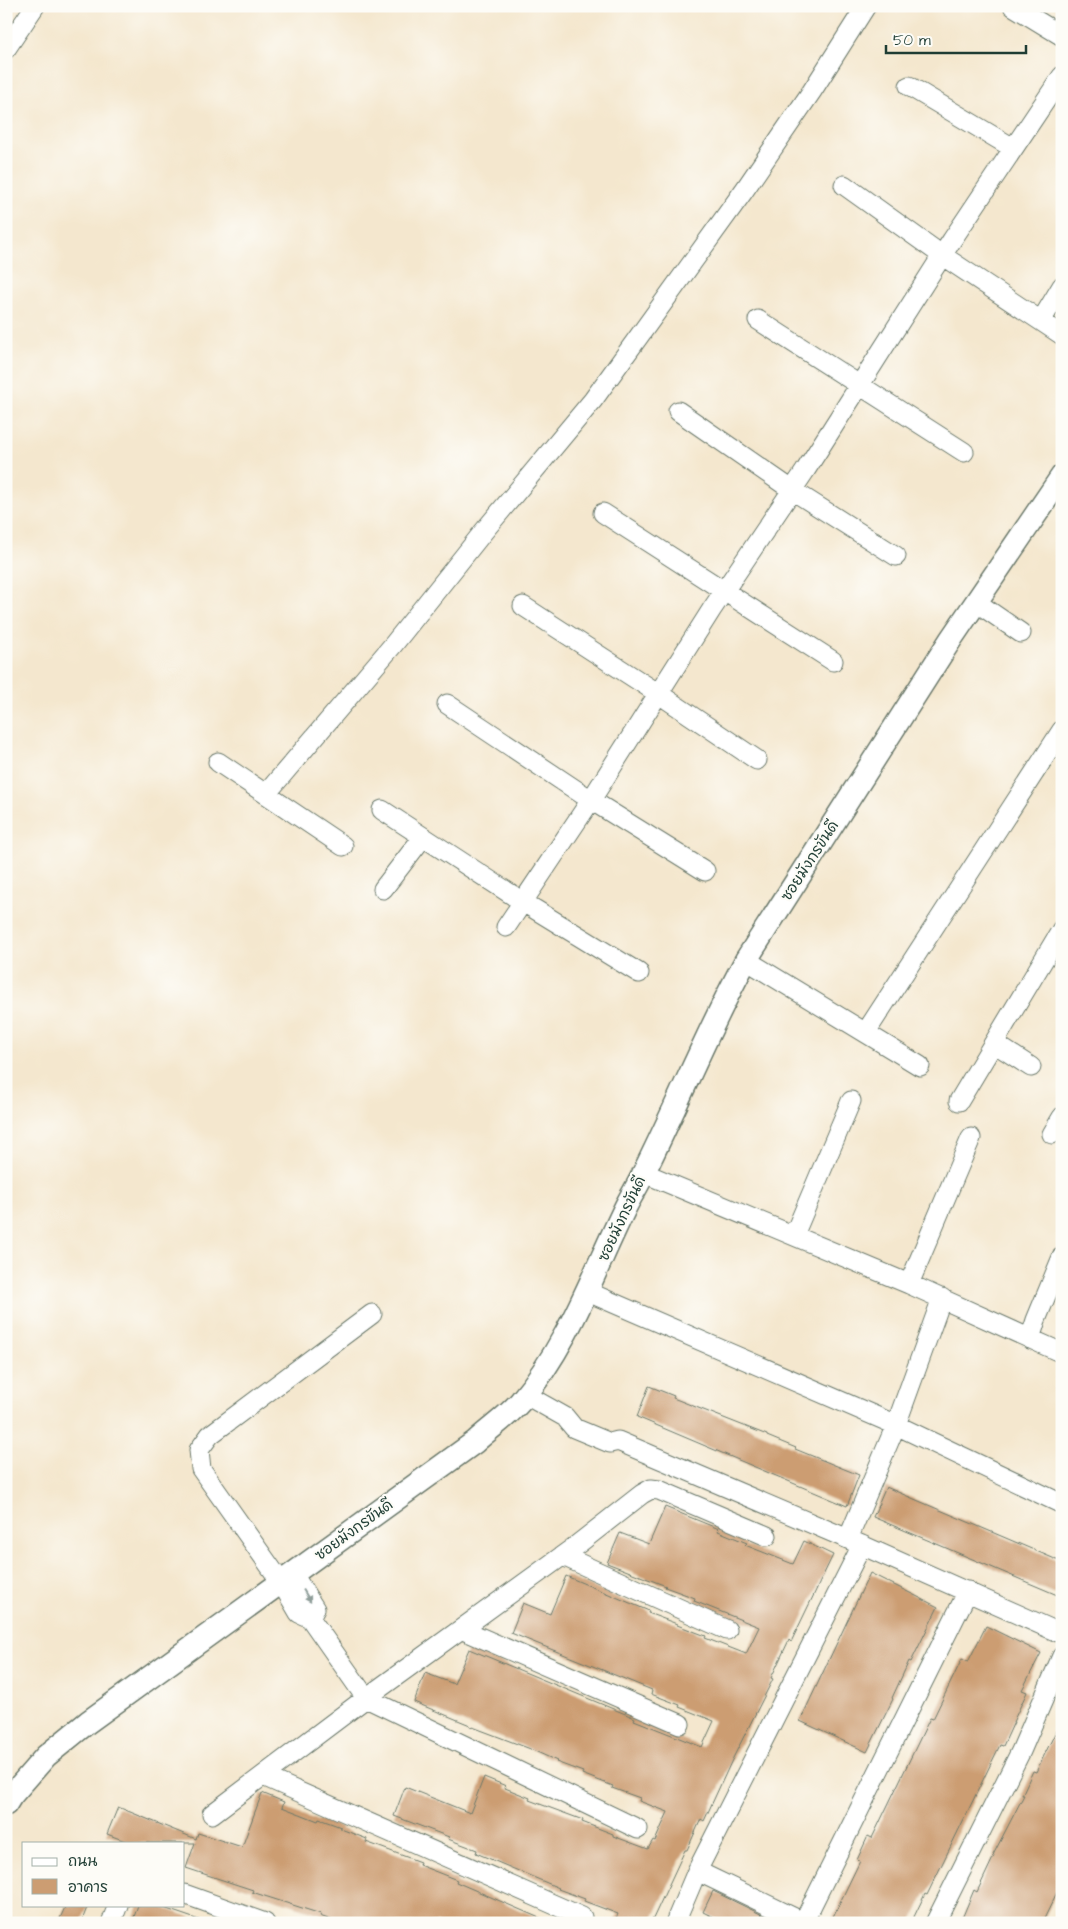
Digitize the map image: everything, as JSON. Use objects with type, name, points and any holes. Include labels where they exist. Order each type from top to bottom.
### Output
[{"type":"street","points":[[6,49],[35,6]]},
{"type":"street","points":[[266,794],[392,645],[592,400],[743,192],[812,91],[866,6]]},
{"type":"street","points":[[1013,6],[1062,36]]},
{"type":"street","points":[[506,927],[591,800],[724,592],[860,386],[1013,148],[1062,76]]},
{"type":"street","points":[[909,86],[1013,148]]},
{"type":"street","points":[[844,185],[943,256],[1062,334]]},
{"type":"street","points":[[1041,320],[1062,286]]},
{"type":"street","points":[[758,320],[964,452]]},
{"type":"street","points":[[678,411],[792,490],[896,556]]},
{"type":"street","name":"ซอยมังกรขันดี","points":[[6,1804],[10,1796],[46,1756],[88,1722],[475,1442],[519,1404],[551,1361],[588,1292],[626,1206],[644,1173],[720,1009],[746,960],[976,602],[1062,476]]},
{"type":"street","points":[[603,513],[833,661]]},
{"type":"street","points":[[976,602],[1022,633]]},
{"type":"street","points":[[523,606],[757,760]]},
{"type":"street","points":[[447,704],[591,800],[705,871]]},
{"type":"street","points":[[866,1032],[1062,730]]},
{"type":"street","points":[[218,762],[343,846]]},
{"type":"street","points":[[382,810],[522,902],[639,973]]},
{"type":"street","points":[[383,889],[423,837]]},
{"type":"street","points":[[959,1101],[1062,929]]},
{"type":"street","points":[[746,960],[920,1066]]},
{"type":"street","points":[[994,1044],[1031,1067]]},
{"type":"street","points":[[794,1235],[851,1101]]},
{"type":"street","points":[[1052,1134],[1062,1117]]},
{"type":"street","points":[[909,1284],[970,1138]]},
{"type":"street","points":[[644,1173],[942,1298],[1062,1353]]},
{"type":"street","points":[[1030,1339],[1062,1257]]},
{"type":"street","points":[[588,1292],[896,1425],[1062,1504]]},
{"type":"street","points":[[675,1923],[697,1871],[855,1542],[942,1298]]},
{"type":"street","points":[[372,1314],[210,1435],[199,1450],[201,1468],[287,1578],[315,1609],[310,1618],[366,1698],[638,1829]]},
{"type":"street","points":[[526,1395],[565,1417],[574,1428],[610,1443],[618,1441],[968,1591],[1062,1634]]},
{"type":"street","points":[[212,1814],[366,1698],[563,1556],[651,1489],[659,1490],[767,1536]]},
{"type":"street","points":[[563,1556],[727,1630]]},
{"type":"street","points":[[697,1871],[803,1922],[968,1591]]},
{"type":"street","points":[[461,1629],[680,1724]]},
{"type":"street","points":[[935,1923],[1021,1751],[1062,1656]]},
{"type":"street","points":[[263,1776],[582,1917]]},
{"type":"street","points":[[185,1894],[265,1923]]},
{"type":"street","points":[[112,1923],[118,1906]]},
{"type":"building","points":[[649,1386],[674,1396],[673,1398],[767,1435],[795,1449],[859,1475],[847,1506],[637,1417]]},
{"type":"building","points":[[886,1487],[1062,1562],[1062,1597],[873,1517]]},
{"type":"building","points":[[665,1507],[719,1529],[718,1531],[747,1543],[745,1545],[793,1564],[804,1541],[833,1555],[791,1642],[789,1640],[771,1678],[773,1679],[704,1821],[701,1819],[651,1923],[614,1923],[618,1914],[476,1853],[477,1850],[448,1839],[449,1837],[394,1816],[405,1787],[470,1813],[484,1777],[530,1798],[529,1800],[583,1820],[582,1822],[613,1834],[613,1836],[648,1849],[653,1840],[655,1841],[668,1812],[639,1801],[640,1798],[612,1788],[613,1786],[582,1774],[583,1772],[556,1762],[528,1748],[414,1702],[425,1673],[454,1684],[469,1649],[702,1747],[714,1721],[651,1694],[652,1690],[511,1633],[523,1603],[550,1614],[566,1576],[649,1611],[648,1613],[706,1636],[705,1638],[746,1654],[759,1627],[694,1601],[695,1598],[607,1563],[620,1533],[649,1544]]},
{"type":"building","points":[[870,1573],[938,1607],[911,1662],[909,1661],[867,1752],[800,1721]]},
{"type":"building","points":[[986,1626],[1041,1653],[1022,1690],[1027,1692],[1003,1746],[1000,1745],[927,1895],[925,1894],[911,1923],[830,1923],[860,1861],[857,1860],[868,1836],[872,1838],[930,1718],[933,1719],[962,1659],[968,1662]]},
{"type":"building","points":[[1062,1719],[1062,1882],[1042,1923],[960,1923],[974,1890],[977,1892],[993,1855],[1024,1795],[1022,1795],[1033,1771],[1036,1772]]},
{"type":"building","points":[[262,1793],[284,1802],[282,1807],[318,1821],[319,1819],[341,1827],[341,1829],[367,1839],[366,1842],[420,1862],[419,1865],[457,1880],[456,1882],[551,1923],[339,1923],[320,1916],[321,1914],[186,1868],[195,1843],[127,1842],[107,1834],[118,1807],[196,1839],[198,1833],[242,1847]]},
{"type":"building","points":[[713,1891],[779,1923],[725,1923],[703,1912]]},
{"type":"building","points":[[66,1906],[88,1906],[81,1923],[58,1923]]},
{"type":"building","points":[[138,1906],[158,1906],[199,1920],[199,1923],[132,1923]]}]
